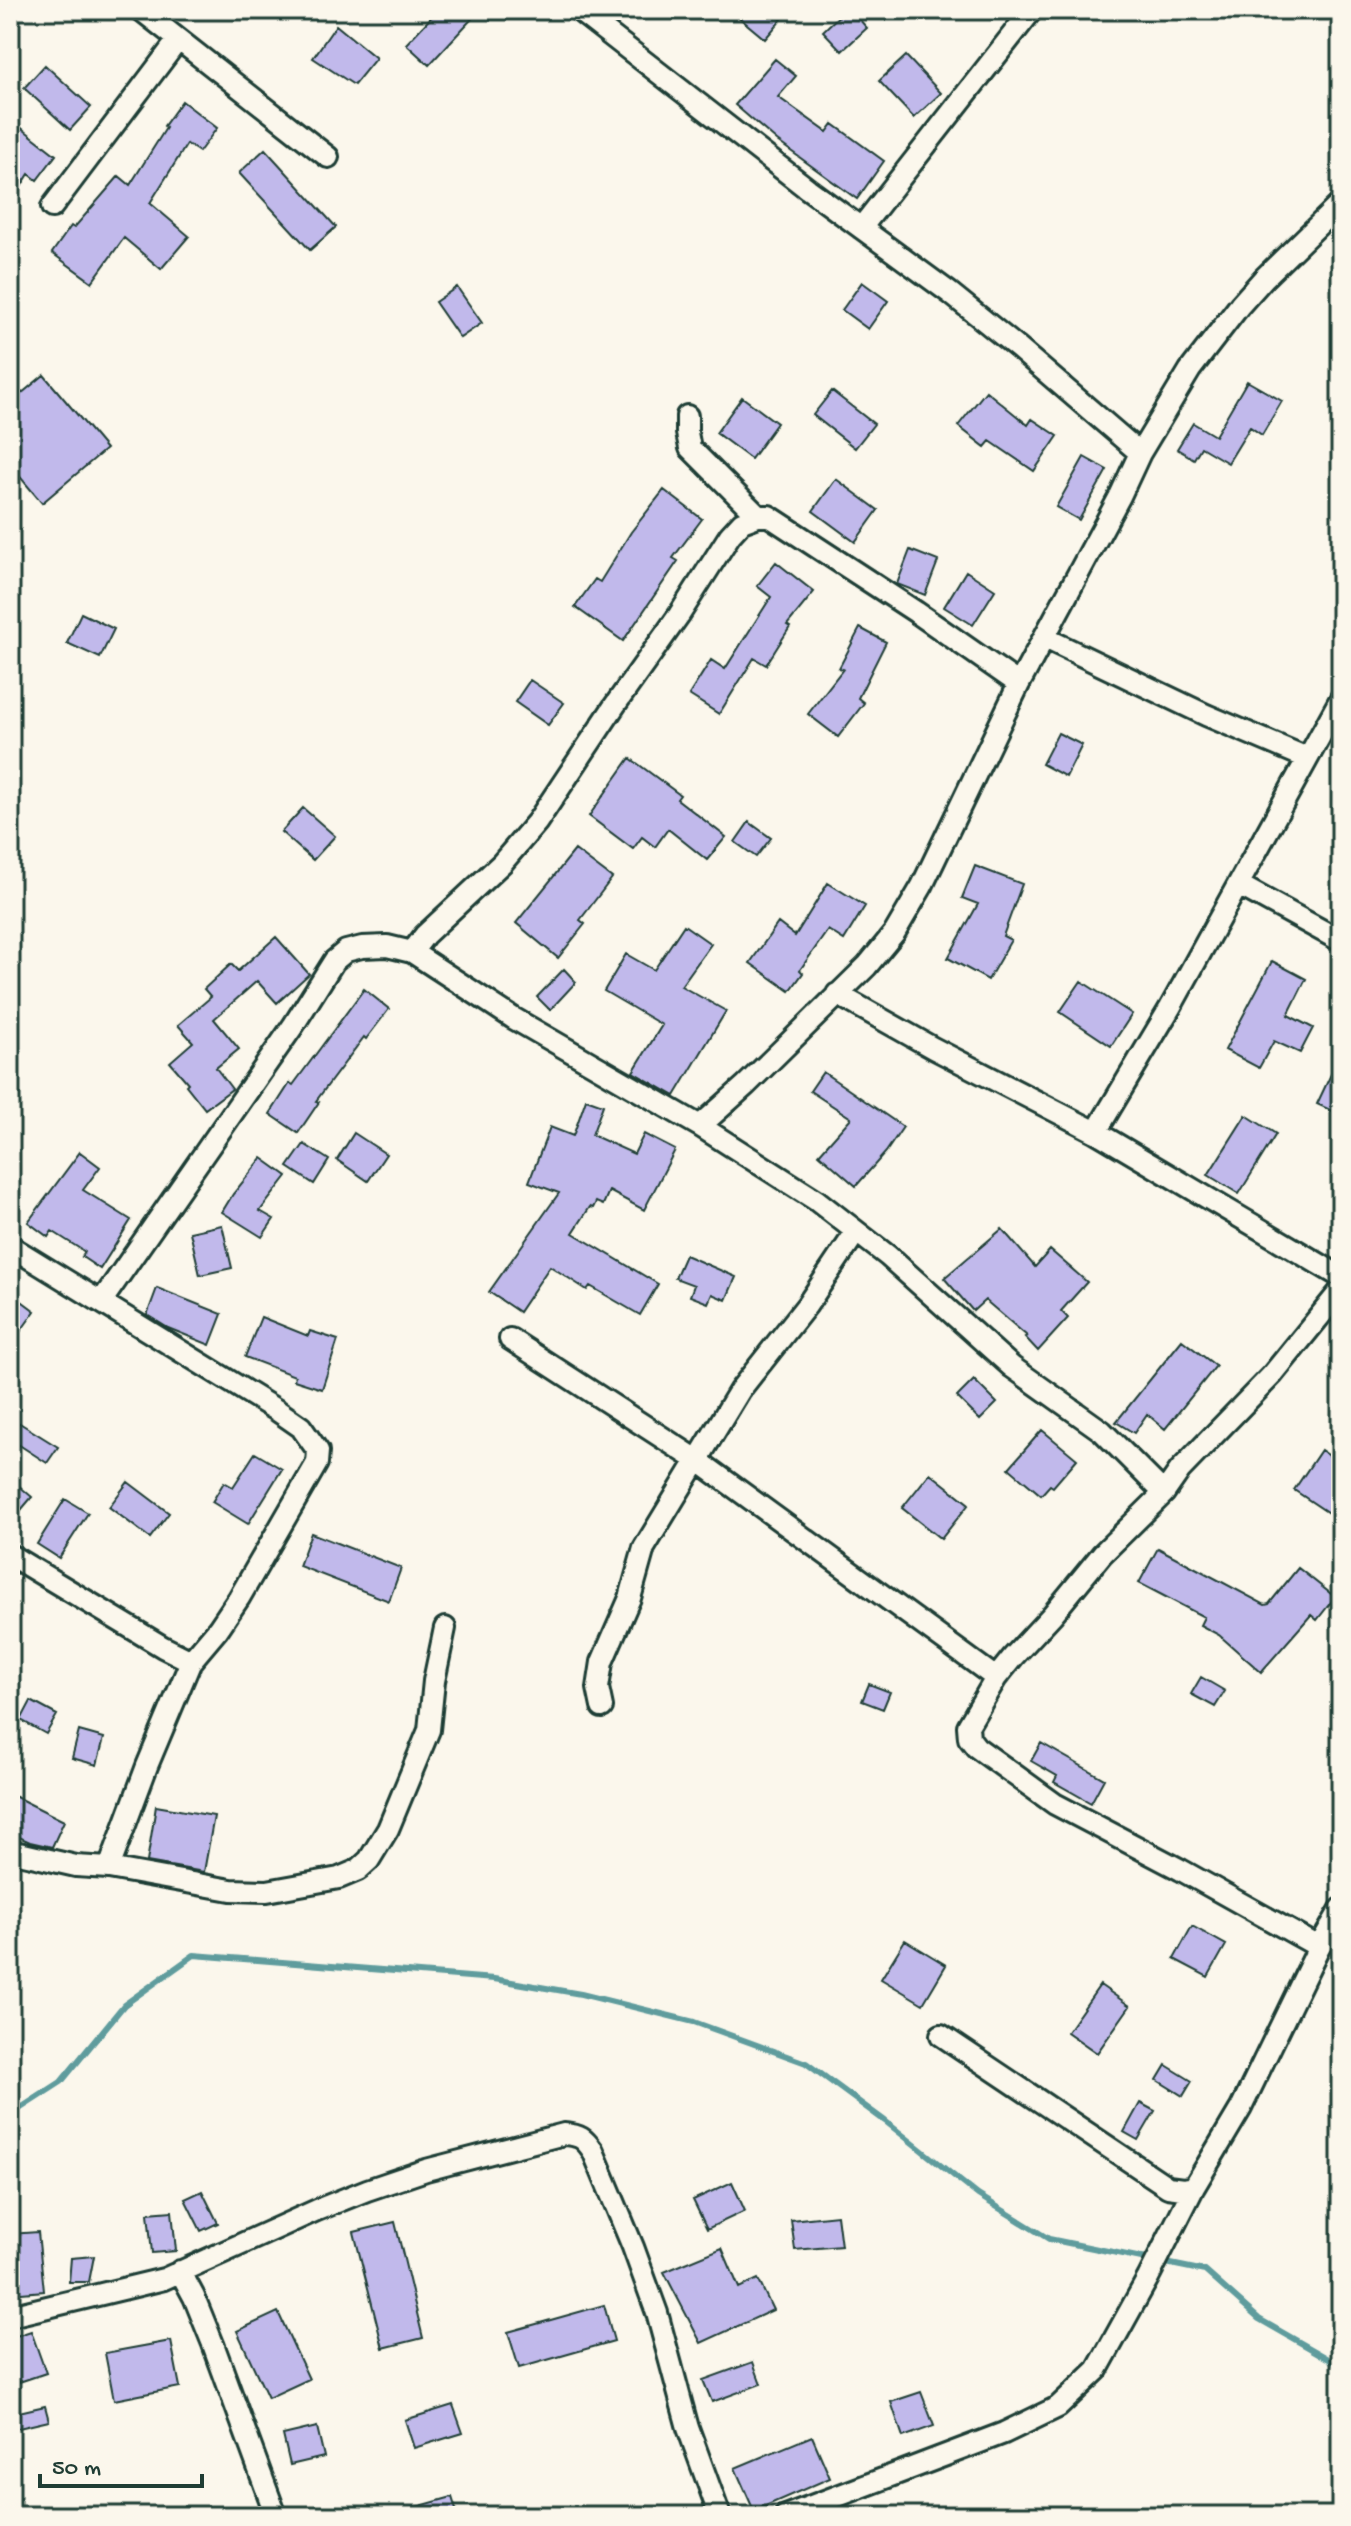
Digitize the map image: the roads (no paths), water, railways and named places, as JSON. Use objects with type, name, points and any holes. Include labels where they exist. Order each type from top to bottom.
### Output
[{"type":"street","points":[[141,10],[328,157]]},
{"type":"street","points":[[578,10],[950,293],[1140,453]]},
{"type":"street","points":[[861,228],[1032,10]]},
{"type":"street","points":[[52,207],[178,40]]},
{"type":"street","points":[[700,1126],[867,966],[895,932],[922,886],[1019,684],[1140,453],[1190,370],[1264,278],[1341,203]]},
{"type":"street","points":[[687,416],[690,448],[758,516]]},
{"type":"street","points":[[412,952],[425,935],[502,863],[537,822],[730,535],[742,522],[769,516],[1019,684]]},
{"type":"street","points":[[1045,638],[1206,715],[1307,758]]},
{"type":"street","points":[[1096,1132],[1239,885],[1341,698]]},
{"type":"street","points":[[1239,885],[1341,941]]},
{"type":"street","points":[[101,1302],[293,1026],[334,961],[346,951],[387,946],[412,952],[513,1018],[700,1126],[816,1200],[888,1256],[1012,1367],[1102,1431],[1164,1493]]},
{"type":"street","points":[[837,994],[920,1041],[1096,1132],[1341,1277]]},
{"type":"street","points":[[602,1707],[598,1688],[602,1662],[630,1598],[644,1548],[740,1390],[807,1305],[856,1232]]},
{"type":"street","points":[[10,1246],[290,1419],[301,1427],[318,1451],[317,1463],[239,1598],[191,1661],[109,1868]]},
{"type":"street","points":[[1319,1947],[1055,1804],[976,1747],[969,1738],[968,1726],[996,1678],[1102,1554],[1164,1493],[1180,1470],[1272,1375],[1341,1290]]},
{"type":"street","points":[[510,1339],[697,1460],[996,1678]]},
{"type":"street","points":[[10,1555],[191,1661]]},
{"type":"street","points":[[10,1851],[76,1866],[109,1868],[231,1890],[267,1891],[339,1878],[358,1870],[369,1860],[388,1829],[429,1730],[434,1681],[445,1628]]},
{"type":"street","points":[[785,2516],[1004,2433],[1058,2407],[1097,2370],[1194,2187],[1241,2108],[1319,1947],[1341,1909]]},
{"type":"street","points":[[941,2035],[1168,2187],[1194,2187]]},
{"type":"street","points":[[10,2316],[145,2284],[317,2210],[426,2170],[564,2134],[576,2135],[584,2138],[593,2151],[633,2247],[657,2313],[688,2428],[720,2516]]},
{"type":"street","points":[[180,2271],[213,2344],[276,2516]]},
{"type":"waterway","points":[[10,2115],[61,2082],[124,2005],[194,1955],[494,1979],[581,1994],[694,2022],[806,2063],[978,2195],[1049,2239],[1205,2271],[1259,2319],[1341,2366]]}]
